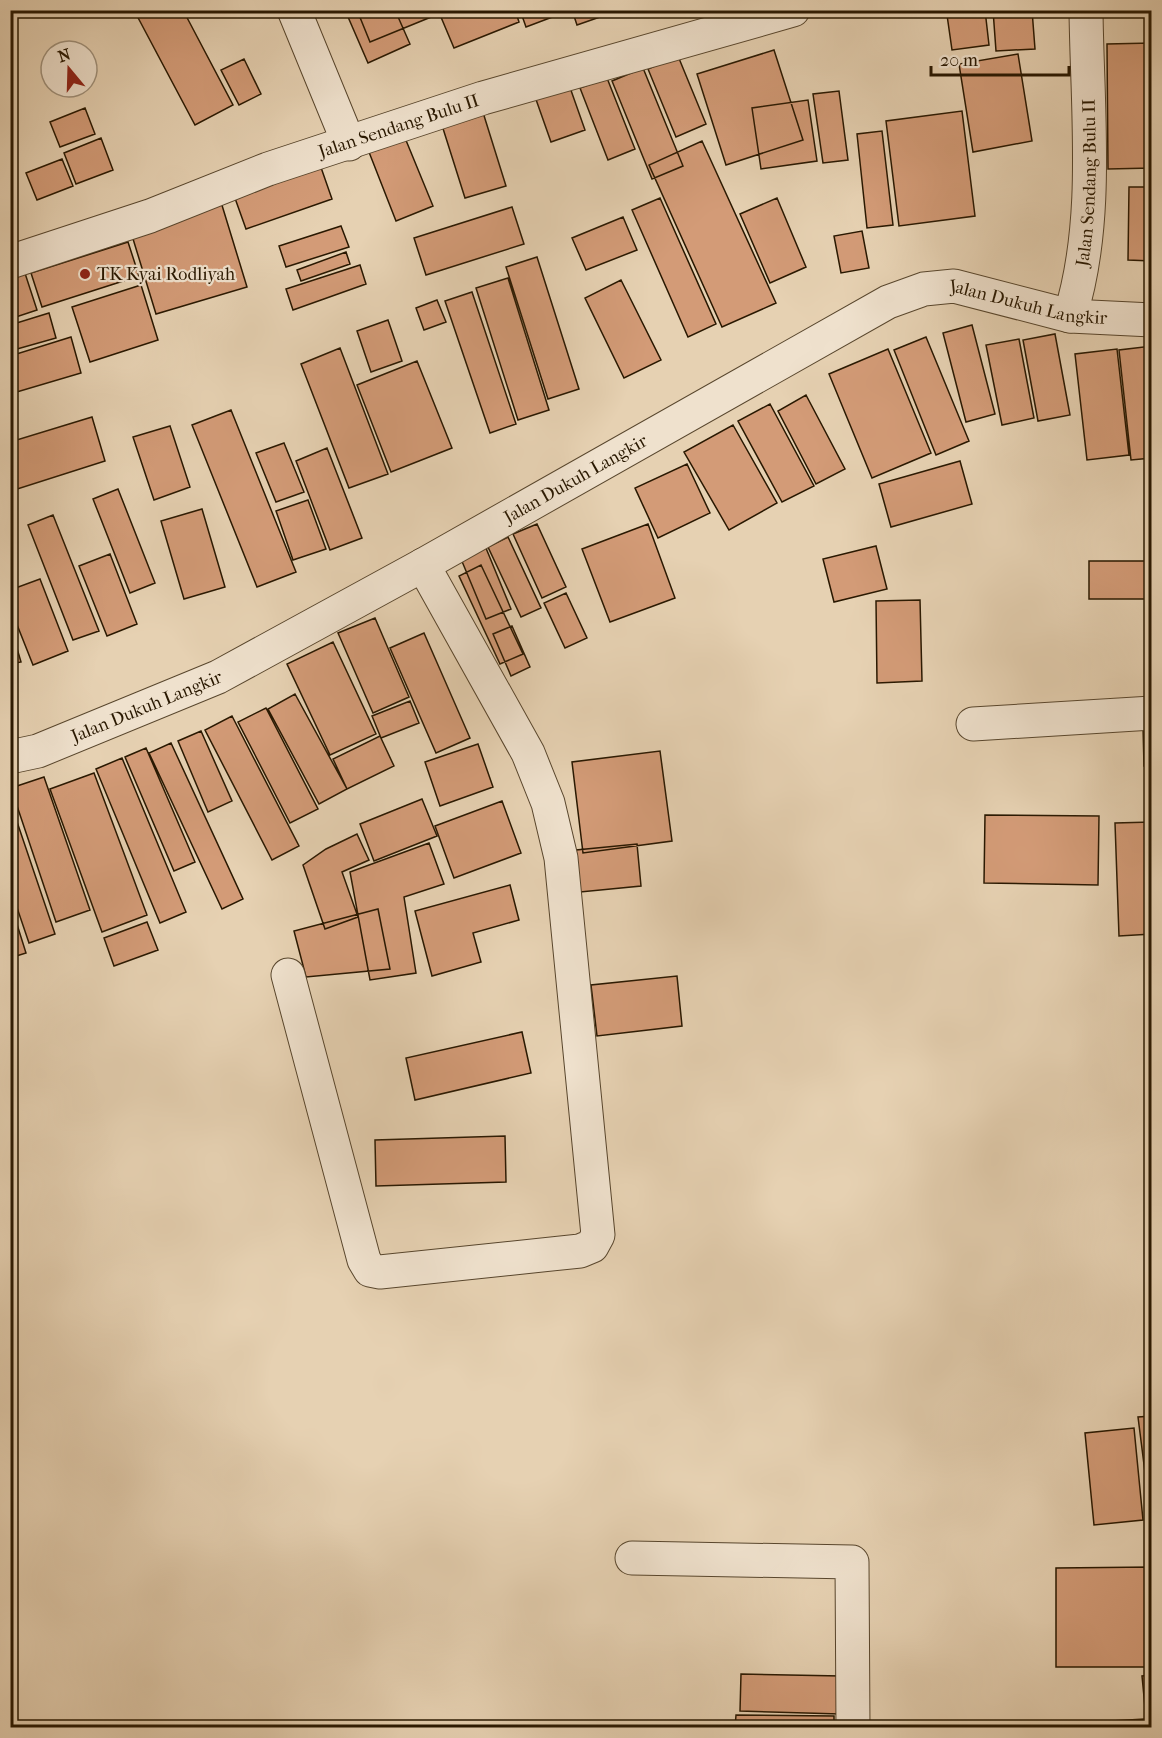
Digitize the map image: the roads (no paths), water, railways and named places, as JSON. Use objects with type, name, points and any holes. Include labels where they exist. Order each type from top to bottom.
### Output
[{"type":"street","points":[[294,10],[349,144]]},
{"type":"street","name":"Jalan Sendang Bulu II","points":[[10,262],[141,219],[268,169],[483,98],[793,10]]},
{"type":"street","name":"Jalan Sendang Bulu II","points":[[1070,316],[1085,254],[1088,163],[1086,10]]},
{"type":"street","name":"Jalan Dukuh Langkir","points":[[10,757],[38,751],[218,677],[423,565],[888,302],[924,289],[954,286],[1070,316],[1152,320]]},
{"type":"street","points":[[288,975],[364,1260],[370,1269],[380,1272],[580,1251],[592,1246],[598,1235],[594,1188],[561,858],[548,803],[528,753],[423,565]]},
{"type":"street","points":[[973,724],[1152,713]]},
{"type":"street","points":[[632,1558],[852,1562],[853,1728]]},
{"type":"place","name":"TK Kyai Rodliyah","points":[[85,274]]}]
